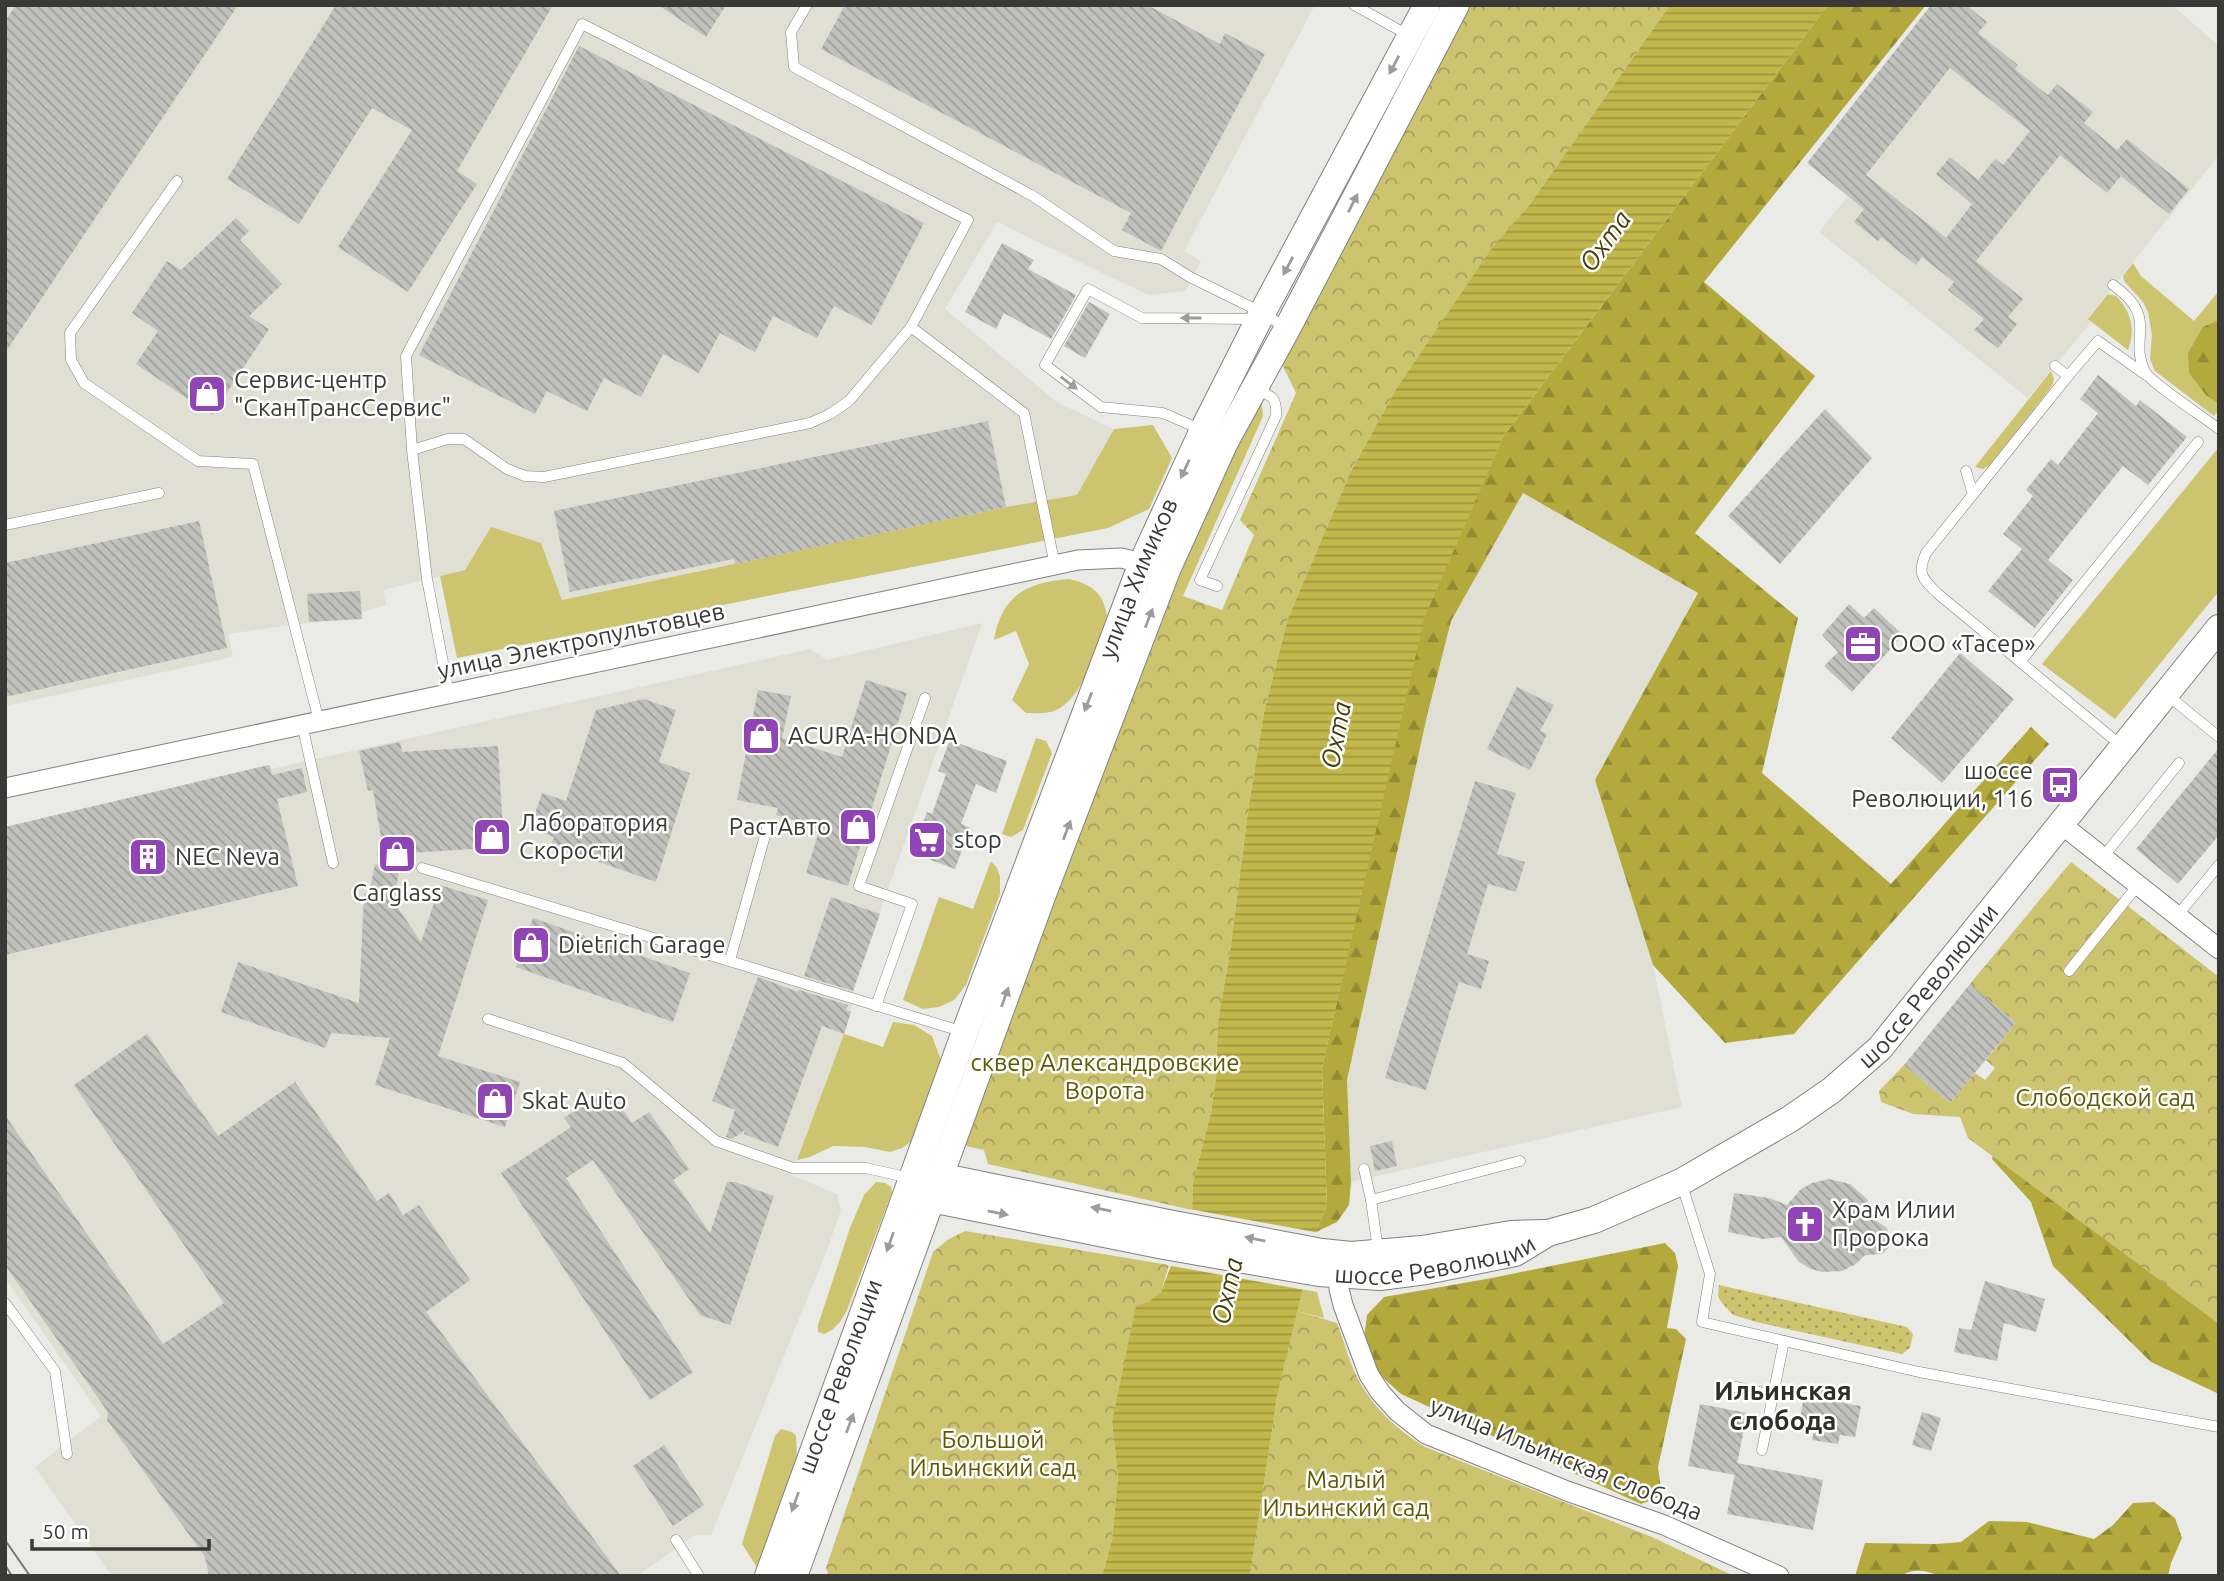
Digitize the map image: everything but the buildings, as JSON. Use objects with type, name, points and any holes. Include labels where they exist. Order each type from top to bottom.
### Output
[{"type":"main road","name":"улица Химиков","points":[[1154,566],[1287,329],[1421,43],[1427,5]]},
{"type":"main road","name":"улица Химиков","points":[[928,1185],[977,1037],[1043,894],[1203,430],[1261,316],[1421,43],[1456,5]]},
{"type":"main road","name":"шоссе Революции","points":[[1327,1267],[1351,1255],[1422,1249],[1511,1234],[1548,1233],[1594,1220],[1681,1182],[1790,1119],[1832,1090],[1880,1048],[2219,628]]},
{"type":"main road","name":"шоссе Революции","points":[[768,1576],[928,1185]]},
{"type":"main road","name":"шоссе Революции","points":[[794,1576],[928,1185]]},
{"type":"main road","points":[[928,1185],[1327,1267]]},
{"type":"main road","name":"шоссе Революции","points":[[1327,1267],[1380,1277],[1426,1271],[1515,1253],[1548,1233]]},
{"type":"street","name":"улица Электропультовцев","points":[[5,788],[1055,566],[1097,558],[1121,558],[1154,566]]},
{"type":"street","points":[[2061,824],[2219,949]]},
{"type":"street","name":"улица Ильинская слобода","points":[[1327,1267],[1339,1289],[1369,1375],[1398,1411],[1426,1433],[1567,1490],[1664,1525],[1779,1576]]},
{"type":"lane","points":[[807,5],[792,32],[794,67],[1032,196],[1114,251],[1161,260],[1287,329]]},
{"type":"lane","points":[[1354,5],[1421,43]]},
{"type":"lane","points":[[412,450],[448,439],[464,439],[508,469],[525,476],[544,477],[810,423],[849,401],[911,327],[968,220],[582,24],[406,356],[412,450],[428,579],[449,694]]},
{"type":"lane","points":[[177,181],[70,333],[71,359],[84,383],[198,461],[253,464],[310,722],[333,863]]},
{"type":"lane","points":[[2113,285],[2127,295],[2136,307],[2141,326],[2141,355],[2146,375]]},
{"type":"lane","points":[[1203,430],[1163,413],[1101,407],[1045,365],[1088,289],[1142,317],[1261,316]]},
{"type":"lane","points":[[911,327],[1024,414],[1055,566]]},
{"type":"lane","points":[[2123,747],[1937,593],[1922,578],[1921,565],[1926,553],[2098,341],[2219,429]]},
{"type":"lane","points":[[2055,366],[2068,376]]},
{"type":"lane","points":[[1217,586],[1200,580],[1276,416],[1277,404],[1272,396],[1255,388]]},
{"type":"lane","points":[[2020,662],[2198,442]]},
{"type":"lane","points":[[1966,471],[1973,494]]},
{"type":"lane","points":[[5,525],[159,493]]},
{"type":"lane","points":[[2165,694],[2219,737]]},
{"type":"lane","points":[[876,1006],[912,904],[859,886],[925,698]]},
{"type":"lane","points":[[2103,857],[2179,763]]},
{"type":"lane","points":[[730,960],[768,825]]},
{"type":"lane","points":[[2177,916],[2219,865]]},
{"type":"lane","points":[[422,868],[977,1037]]},
{"type":"lane","points":[[2069,971],[2138,885]]},
{"type":"lane","points":[[488,1019],[624,1063],[716,1141],[793,1168],[866,1168],[928,1185]]},
{"type":"lane","points":[[1371,1200],[1520,1161]]},
{"type":"lane","points":[[1364,1169],[1379,1254]]},
{"type":"lane","points":[[1681,1182],[1710,1274],[1702,1322],[1942,1376],[2219,1427]]},
{"type":"lane","points":[[5,1303],[55,1371],[67,1454]]},
{"type":"lane","points":[[1762,1450],[1784,1341]]},
{"type":"lane","points":[[1731,1386],[1773,1395]]},
{"type":"lane","points":[[676,1540],[699,1576]]},
{"type":"shaded area","points":[[5,5],[1315,5],[1184,251],[1201,261],[1186,291],[1148,295],[997,222],[945,309],[1058,403],[1114,429],[1077,495],[1006,507],[562,600],[541,543],[465,570],[383,590],[386,605],[341,618],[228,634],[233,657],[5,706]]},
{"type":"shaded area","points":[[1966,5],[2172,5],[2219,46],[2219,155],[2088,318],[2091,321],[2087,327],[2028,398],[1819,232],[1987,22]]},
{"type":"shaded area","points":[[1523,493],[1698,593],[1595,780],[1653,965],[1682,1107],[1351,1182],[1347,1080],[1427,716],[1451,621]]},
{"type":"shaded area","points":[[982,623],[855,983],[851,1012],[844,1034],[791,1175],[837,1194],[841,1210],[711,1535],[695,1535],[637,1576],[112,1576],[35,1467],[101,1416],[5,1278],[5,827],[269,765],[271,769],[810,649],[827,660]]},
{"type":"green space","name":"сквер Александровские Ворота","points":[[1469,5],[1670,5],[1530,204],[1492,249],[1396,389],[1351,471],[1288,618],[1264,712],[1249,804],[1230,952],[1218,1021],[1216,1078],[1211,1112],[1193,1183],[1192,1210],[988,1164],[984,1150],[962,1145],[1172,592],[1222,610],[1254,535],[1240,520],[1296,393],[1282,364]]},
{"type":"green space","points":[[1828,5],[1926,5],[1704,282],[1815,376],[1695,533],[1798,618],[1762,773],[1891,884],[2031,727],[2049,744],[1794,1034],[1725,1043],[1653,965],[1595,780],[1698,593],[1523,493],[1451,621],[1427,716],[1347,1080],[1351,1182],[1349,1205],[1337,1222],[1316,1232],[1327,1206],[1322,1068],[1423,619],[1503,437]]},
{"type":"green space","points":[[2133,263],[2141,276],[2194,321],[2219,291],[2219,410],[2214,416],[2155,371],[2150,359],[2152,335],[2148,312],[2143,302],[2124,281],[2123,276]]},
{"type":"green space","points":[[2108,294],[2116,296],[2131,321],[2132,335],[2128,350],[2088,319]]},
{"type":"green space","points":[[2219,320],[2219,404],[2206,395],[2189,373],[2188,353],[2203,327]]},
{"type":"green space","points":[[2051,371],[2054,379],[2052,386],[1990,465],[1983,469],[1975,467]]},
{"type":"green space","points":[[1258,401],[1262,405],[1263,416],[1183,596],[1172,592]]},
{"type":"green space","points":[[1153,425],[1172,458],[1149,509],[1108,528],[457,658],[440,576],[465,570],[491,527],[541,543],[562,600],[1006,507],[1077,495],[1114,429]]},
{"type":"green space","points":[[2219,447],[2219,591],[2115,719],[2042,664]]},
{"type":"green space","points":[[1070,579],[1095,591],[1103,601],[1107,616],[1094,656],[1081,684],[1065,705],[1054,711],[1026,713],[1012,700],[1029,664],[1016,631],[994,640],[998,624],[1003,611],[1019,593],[1042,583]]},
{"type":"green space","points":[[1036,738],[1046,741],[1052,753],[1023,830],[1011,837],[1002,834]]},
{"type":"green space","points":[[991,861],[1000,877],[1000,894],[966,985],[954,1000],[939,1007],[923,1009],[903,1000],[939,897],[973,909]]},
{"type":"green space","name":"Слободской сад","points":[[2071,862],[2219,977],[2219,1324],[1968,1138],[1960,1117],[1913,1114],[1881,1102],[1879,1091],[1904,1065],[1950,1103],[1975,1073],[1985,1080],[1995,1068],[1986,1060],[2016,1023],[1970,984]]},
{"type":"green space","points":[[2219,977],[2219,1394],[2151,1362],[2053,1266],[2031,1202],[1992,1159],[2001,1126]]},
{"type":"green space","points":[[893,1022],[914,1025],[932,1036],[941,1060],[917,1137],[902,1148],[890,1152],[865,1147],[833,1146],[797,1160],[844,1034],[883,1047]]},
{"type":"green space","points":[[876,1182],[885,1183],[891,1187],[892,1192],[847,1310],[832,1330],[824,1334],[818,1332],[850,1228],[864,1195]]},
{"type":"green space","name":"Большой Ильинский сад","points":[[965,1231],[1169,1265],[1161,1292],[1148,1302],[1112,1422],[1118,1477],[1112,1540],[1102,1576],[829,1576],[826,1568],[933,1252]]},
{"type":"green space","points":[[1665,1243],[1675,1253],[1678,1266],[1667,1328],[1676,1329],[1686,1339],[1658,1467],[1662,1496],[1641,1504],[1401,1394],[1380,1375],[1364,1338],[1367,1315],[1384,1297]]},
{"type":"green space","points":[[1719,1285],[1907,1327],[1913,1334],[1910,1348],[1902,1354],[1733,1315],[1718,1296]]},
{"type":"green space","points":[[1302,1289],[1317,1292],[1324,1318],[1297,1311]]},
{"type":"green space","name":"Малый Ильинский сад","points":[[1297,1311],[1337,1323],[1353,1369],[1369,1397],[1404,1433],[1425,1447],[1652,1537],[1734,1576],[1250,1576],[1277,1397]]},
{"type":"green space","points":[[781,1429],[796,1436],[797,1458],[758,1569],[742,1544],[775,1436]]},
{"type":"green space","points":[[2154,1502],[2175,1518],[2182,1538],[2168,1576],[1939,1576],[1920,1571],[1901,1576],[1855,1576],[1865,1543],[1961,1542],[1989,1521],[2027,1522],[2094,1539],[2113,1525],[2133,1503]]},
{"type":"water","name":"Охта","points":[[1670,5],[1828,5],[1503,437],[1424,619],[1322,1068],[1327,1206],[1316,1232],[1277,1397],[1250,1576],[1102,1576],[1112,1540],[1118,1477],[1112,1422],[1136,1306],[1148,1302],[1161,1292],[1192,1210],[1193,1183],[1211,1112],[1216,1078],[1218,1021],[1230,952],[1249,804],[1264,712],[1288,618],[1351,471],[1396,389],[1492,248],[1530,204]]},
{"type":"pier","points":[[1189,1209],[1320,1233],[1305,1290],[1166,1265]]},
{"type":"tram line","points":[[5,1540],[30,1576]]},
{"type":"tram line","points":[[5,1565],[12,1576]]},
{"type":"place","name":"Сервис-центр \"СканТрансСервис\"","points":[[207,394]]},
{"type":"place","name":"ООО «Тасер»","points":[[1863,644]]},
{"type":"place","name":"ACURA-HONDA","points":[[761,736]]},
{"type":"place","name":"шоссе Революции, 116","points":[[2060,785]]},
{"type":"place","name":"РастАвто","points":[[858,827]]},
{"type":"place","name":"Лаборатория Скорости","points":[[492,837]]},
{"type":"place","name":"stop","points":[[927,840]]},
{"type":"place","name":"Carglass","points":[[397,854]]},
{"type":"place","name":"NEC Neva","points":[[148,857]]},
{"type":"place","name":"Dietrich Garage","points":[[531,945]]},
{"type":"place","name":"Skat Auto","points":[[495,1101]]},
{"type":"place","name":"Храм Илии Пророка","points":[[1805,1224]]},
{"type":"district","name":"Ильинская слобода","points":[[1783,1406]]}]
